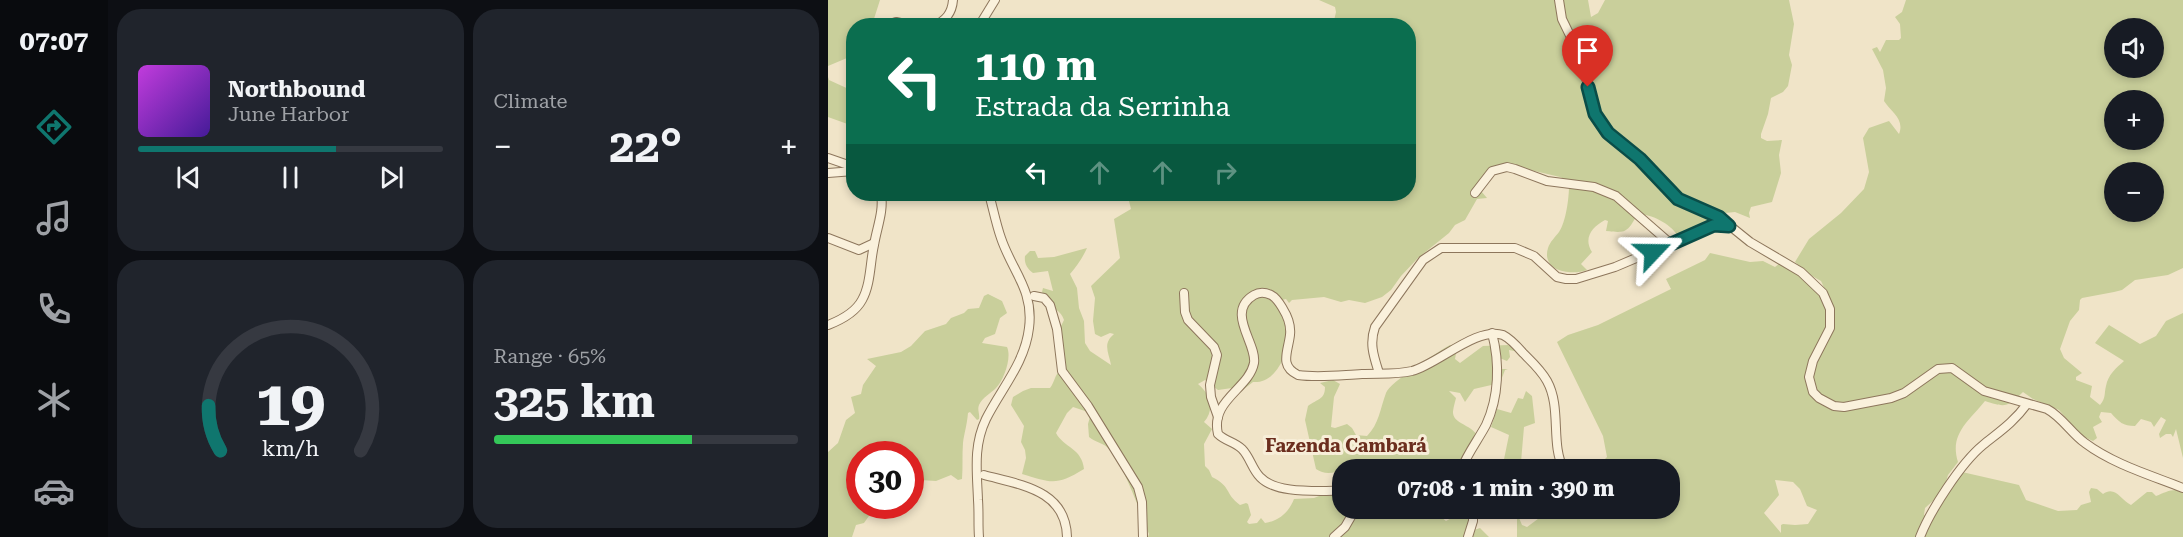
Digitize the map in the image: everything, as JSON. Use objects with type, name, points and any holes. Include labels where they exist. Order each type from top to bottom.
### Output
[{"type":"street","points":[[945,18],[951,10],[953,0]]},
{"type":"street","points":[[984,18],[995,0]]},
{"type":"street","points":[[1559,0],[1562,19],[1581,58],[1592,104],[1602,127],[1640,159],[1678,199],[1719,217],[1757,246],[1801,272],[1817,286],[1827,301],[1832,317],[1830,328],[1813,361],[1809,377],[1813,392],[1826,404],[1844,407],[1891,398],[1904,393],[1929,374],[1946,367],[1957,370],[1984,391],[2054,413],[2083,442],[2099,452],[2183,488]]},
{"type":"street","points":[[828,158],[846,166]]},
{"type":"street","points":[[1475,193],[1492,171],[1507,167],[1547,181],[1594,187],[1616,196],[1671,244]]},
{"type":"street","points":[[828,173],[846,170]]},
{"type":"street","points":[[828,325],[841,320],[861,301],[880,223],[881,201]]},
{"type":"street","points":[[979,537],[976,467],[980,434],[986,419],[1018,364],[1030,327],[1027,292],[1001,238],[991,201]]},
{"type":"street","points":[[1701,210],[1713,226]]},
{"type":"street","points":[[1713,226],[1719,217]]},
{"type":"street","points":[[1379,373],[1371,338],[1375,327],[1423,260],[1442,248],[1505,248],[1525,251],[1557,277],[1566,279],[1598,273],[1713,226],[1729,226]]},
{"type":"street","points":[[828,238],[859,250],[874,243]]},
{"type":"street","points":[[1218,417],[1224,404],[1249,375],[1253,366],[1254,351],[1242,321],[1244,308],[1249,298],[1256,293],[1263,292],[1279,302],[1286,313],[1290,334],[1285,359],[1291,372],[1298,375],[1413,370],[1430,364],[1484,334],[1492,333],[1510,339],[1540,370],[1548,382],[1555,409],[1559,459]]},
{"type":"street","points":[[1184,294],[1188,321],[1214,347],[1217,355],[1210,385],[1211,397],[1218,417],[1218,434],[1243,450],[1261,478],[1269,484],[1306,491],[1332,491]]},
{"type":"street","points":[[1034,296],[1044,298],[1050,304],[1057,329],[1062,371],[1088,406],[1138,487],[1142,502],[1143,537]]},
{"type":"street","points":[[1467,459],[1493,406],[1498,365],[1492,333]]},
{"type":"street","points":[[1920,537],[1959,470],[1982,446],[2019,416],[2027,404]]},
{"type":"street","points":[[984,475],[1027,487],[1053,500],[1063,514],[1067,537]]},
{"type":"street","points":[[1334,537],[1350,519]]},
{"type":"street","points":[[1468,537],[1473,519]]},
{"type":"green space","points":[[828,0],[880,0],[874,18],[846,18],[846,58],[828,66]]},
{"type":"green space","points":[[1319,0],[1588,0],[1591,17],[1598,13],[1605,0],[1789,0],[1794,24],[1789,55],[1792,65],[1788,86],[1783,92],[1771,98],[1761,134],[1761,138],[1767,141],[1782,140],[1779,155],[1781,173],[1772,202],[1751,207],[1750,218],[1735,212],[1725,213],[1710,207],[1704,213],[1709,228],[1678,237],[1666,224],[1648,215],[1637,215],[1631,225],[1622,232],[1606,231],[1608,221],[1605,220],[1590,233],[1588,242],[1592,252],[1581,264],[1587,270],[1566,272],[1553,267],[1549,262],[1548,248],[1564,222],[1569,186],[1590,190],[1560,177],[1518,167],[1492,173],[1482,185],[1481,191],[1487,198],[1477,199],[1465,220],[1455,225],[1449,233],[1418,258],[1391,290],[1382,297],[1365,303],[1349,300],[1341,302],[1324,297],[1292,300],[1289,303],[1286,299],[1282,300],[1289,326],[1283,359],[1271,376],[1263,381],[1253,382],[1236,395],[1232,388],[1218,390],[1205,380],[1198,384],[1210,401],[1210,411],[1204,422],[1212,429],[1204,444],[1205,466],[1212,477],[1223,484],[1235,501],[1240,505],[1248,504],[1251,515],[1247,522],[1249,524],[1257,523],[1261,518],[1265,523],[1279,518],[1294,499],[1314,498],[1332,491],[1332,519],[1444,519],[1446,521],[1468,519],[1468,528],[1471,531],[1480,528],[1489,537],[1148,537],[1149,534],[1131,489],[1115,456],[1107,447],[1089,437],[1088,424],[1091,413],[1073,407],[1056,433],[1080,457],[1084,469],[1067,478],[1054,481],[1022,474],[1026,458],[1021,442],[1024,426],[1011,405],[1013,397],[1031,388],[1050,388],[1052,386],[1061,370],[1059,330],[1064,320],[1059,312],[1045,303],[1043,288],[1053,291],[1048,271],[1033,273],[1026,266],[1025,256],[1030,251],[1035,251],[1038,258],[1054,257],[1087,248],[1070,274],[1077,288],[1079,308],[1084,321],[1085,343],[1090,351],[1111,365],[1107,345],[1114,334],[1110,333],[1101,337],[1095,334],[1093,321],[1095,298],[1091,286],[1120,258],[1114,219],[1131,209],[1129,201],[1416,201],[1416,18],[1335,18],[1335,7]]},
{"type":"green space","points":[[1906,0],[2183,0],[2183,268],[2168,275],[2135,280],[2122,290],[2082,298],[2079,310],[2070,321],[2060,349],[2064,358],[2082,373],[2076,377],[2076,380],[2092,386],[2090,397],[2100,405],[2109,378],[2124,361],[2095,343],[2109,325],[2140,344],[2156,336],[2166,321],[2183,313],[2183,458],[2176,429],[2173,437],[2171,434],[2166,434],[2160,438],[2159,434],[2166,420],[2161,417],[2154,427],[2151,422],[2141,419],[2135,426],[2131,426],[2122,423],[2111,413],[2101,412],[2099,417],[2102,422],[2093,427],[2097,438],[2093,441],[2082,436],[2059,410],[2023,392],[2006,405],[1985,401],[1962,428],[1956,443],[1958,462],[1948,475],[1943,492],[1925,508],[1924,515],[1932,518],[1962,472],[2019,485],[2026,500],[2058,511],[2077,510],[2081,505],[2091,502],[2089,492],[2091,488],[2103,494],[2114,492],[2131,505],[2147,492],[2152,492],[2156,496],[2179,490],[2183,491],[2183,537],[1517,537],[1517,519],[1527,527],[1538,519],[1680,519],[1680,459],[1605,459],[1607,457],[1603,436],[1557,342],[1568,335],[1598,325],[1671,289],[1666,279],[1705,260],[1710,253],[1750,262],[1763,261],[1775,267],[1780,263],[1788,266],[1829,298],[1821,281],[1795,262],[1809,239],[1841,213],[1864,189],[1869,172],[1863,138],[1869,128],[1889,121],[1899,134],[1899,120],[1884,101],[1886,88],[1883,70],[1872,49],[1877,47],[1880,52],[1886,40],[1901,38],[1900,24],[1895,17],[1902,12]],"holes":[[[1775,480],[1793,482],[1800,489],[1807,506],[1817,510],[1808,524],[1783,524],[1781,533],[1764,513],[1779,495]]]},
{"type":"green space","points":[[828,77],[829,80],[846,88],[846,123],[828,117]]},
{"type":"green space","points":[[988,294],[1002,301],[1007,313],[1000,318],[995,334],[985,338],[982,343],[1007,347],[1008,362],[999,384],[979,405],[979,419],[977,420],[970,412],[968,413],[963,443],[962,479],[958,480],[951,475],[936,481],[924,480],[924,441],[846,441],[846,519],[867,519],[864,523],[856,525],[852,537],[828,537],[828,452],[838,443],[846,420],[855,413],[851,397],[861,394],[863,385],[876,366],[867,359],[901,352],[911,346],[925,331],[946,324],[951,318],[968,309],[979,308],[984,296]]},
{"type":"green space","points":[[1450,345],[1457,348],[1455,359],[1460,363],[1483,346],[1508,345],[1519,352],[1509,350],[1510,357],[1507,361],[1497,357],[1496,364],[1501,369],[1508,369],[1505,370],[1500,383],[1474,389],[1465,402],[1460,393],[1449,391],[1456,398],[1454,417],[1475,433],[1480,444],[1475,450],[1464,454],[1461,459],[1332,459],[1332,472],[1316,469],[1305,420],[1308,406],[1324,394],[1325,387],[1320,383],[1333,380],[1340,384],[1334,397],[1331,427],[1347,424],[1356,435],[1367,436],[1377,421],[1389,388]]},
{"type":"green space","points":[[1526,391],[1532,396],[1535,423],[1524,427],[1521,459],[1504,459],[1509,435],[1491,427],[1497,409],[1511,413],[1518,398],[1523,399]]},
{"type":"district","name":"Fazenda Cambará","points":[[1346,446]]},
{"type":"route","points":[[1588,87],[1595,114],[1602,127],[1614,139],[1640,159],[1678,199],[1719,217],[1729,226],[1714,225],[1653,252]]}]
